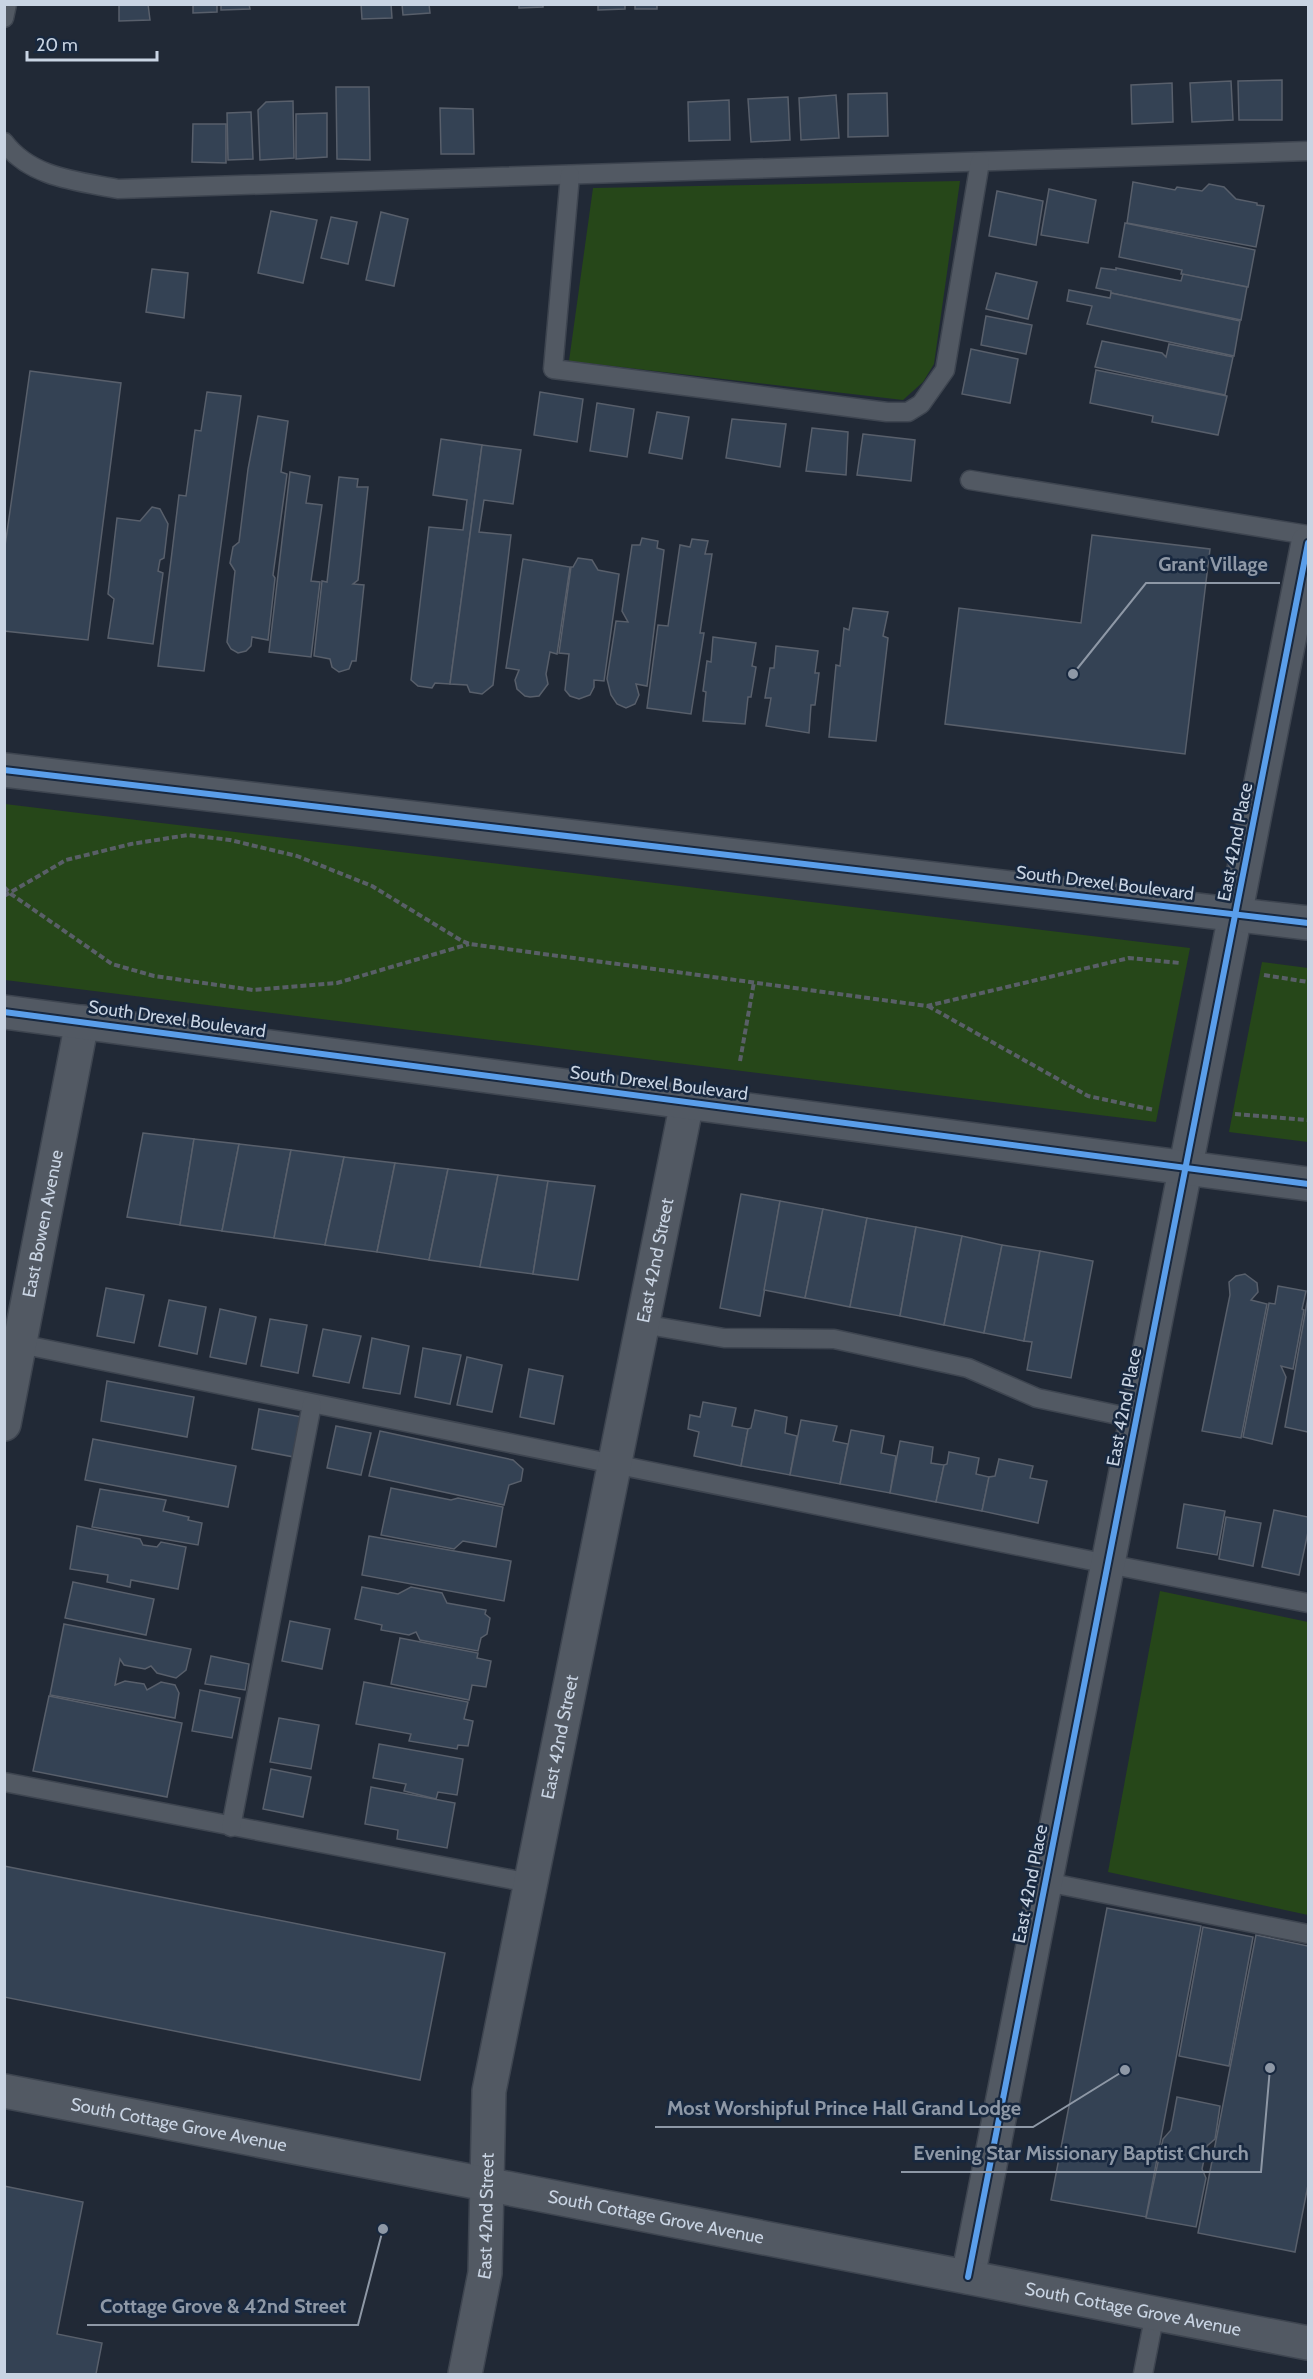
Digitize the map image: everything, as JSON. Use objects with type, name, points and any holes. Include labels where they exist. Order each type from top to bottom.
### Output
[{"type":"street","name":"East 42nd Place","points":[[968,2277],[1308,543]]},
{"type":"street","name":"South Drexel Boulevard","points":[[4,770],[1308,922]]},
{"type":"street","name":"South Drexel Boulevard","points":[[4,1012],[1308,1184]]},
{"type":"street","name":"East Bowen Avenue","points":[[4,1424],[82,1022]]},
{"type":"street","name":"East 42nd Street","points":[[465,2374],[485,2273],[489,2091],[687,1102]]},
{"type":"street","name":"South Cottage Grove Avenue","points":[[4,2091],[1308,2343]]},
{"type":"lane","points":[[4,18],[7,4]]},
{"type":"lane","points":[[4,142],[20,159],[43,172],[118,189],[1308,151]]},
{"type":"lane","points":[[570,175],[553,369],[887,412],[908,412],[921,404],[945,370],[981,162]]},
{"type":"lane","points":[[970,480],[1308,535]]},
{"type":"lane","points":[[642,1324],[724,1338],[834,1339],[968,1368],[1037,1398],[1137,1419]]},
{"type":"lane","points":[[20,1344],[1308,1603]]},
{"type":"lane","points":[[231,1827],[312,1404]]},
{"type":"lane","points":[[4,1782],[530,1883]]},
{"type":"lane","points":[[1046,1882],[1308,1934]]},
{"type":"lane","points":[[1143,2374],[1155,2313]]},
{"type":"path","points":[[4,897],[66,860],[130,844],[188,835],[220,839],[297,856],[372,886],[470,944],[927,1006],[1130,958],[1180,963]]},
{"type":"path","points":[[4,887],[112,964],[154,976],[254,990],[337,983],[470,944]]},
{"type":"path","points":[[1257,974],[1308,982]]},
{"type":"path","points":[[740,1061],[754,982]]},
{"type":"path","points":[[927,1006],[1088,1096],[1154,1110]]},
{"type":"path","points":[[1234,1114],[1308,1120]]},
{"type":"green space","points":[[960,181],[934,364],[923,382],[903,400],[569,361],[593,188]]},
{"type":"green space","points":[[5,804],[1190,948],[1156,1122],[5,980]]},
{"type":"green space","points":[[1262,962],[1308,968],[1308,1142],[1229,1132]]},
{"type":"green space","points":[[1160,1591],[1308,1622],[1308,1915],[1108,1872]]},
{"type":"building","points":[[119,4],[148,4],[150,20],[119,21]]},
{"type":"building","points":[[193,4],[217,4],[217,12],[193,13]]},
{"type":"building","points":[[221,4],[249,4],[250,9],[221,10]]},
{"type":"building","points":[[361,4],[391,4],[392,18],[362,19]]},
{"type":"building","points":[[402,4],[429,4],[430,13],[403,15]]},
{"type":"building","points":[[519,4],[543,4],[543,7],[519,8]]},
{"type":"building","points":[[598,4],[625,4],[625,9],[598,10]]},
{"type":"building","points":[[635,4],[657,4],[657,9],[635,9]]},
{"type":"building","points":[[1282,80],[1282,120],[1239,120],[1238,81]]},
{"type":"building","points":[[1231,81],[1233,120],[1192,122],[1190,83]]},
{"type":"building","points":[[1172,83],[1173,122],[1132,124],[1131,85]]},
{"type":"building","points":[[336,87],[369,87],[370,160],[337,159]]},
{"type":"building","points":[[887,93],[888,136],[848,137],[848,94]]},
{"type":"building","points":[[836,95],[839,138],[801,140],[799,98]]},
{"type":"building","points":[[788,97],[790,140],[751,142],[748,99]]},
{"type":"building","points":[[729,100],[730,140],[689,141],[688,102]]},
{"type":"building","points":[[293,101],[294,158],[260,160],[258,110],[266,102]]},
{"type":"building","points":[[440,108],[473,109],[474,154],[441,154]]},
{"type":"building","points":[[251,112],[253,159],[228,160],[227,113]]},
{"type":"building","points":[[327,113],[327,157],[296,159],[296,114]]},
{"type":"building","points":[[193,124],[226,124],[226,163],[192,162]]},
{"type":"building","points":[[1133,182],[1175,190],[1177,187],[1202,191],[1209,184],[1224,187],[1236,199],[1264,206],[1256,247],[1127,223]]},
{"type":"building","points":[[1049,189],[1096,200],[1088,243],[1041,235]]},
{"type":"building","points":[[997,191],[1043,201],[1036,245],[989,236]]},
{"type":"building","points":[[271,211],[317,220],[303,283],[258,273]]},
{"type":"building","points":[[381,212],[408,219],[394,286],[366,280]]},
{"type":"building","points":[[331,217],[357,222],[348,264],[321,258]]},
{"type":"building","points":[[1125,223],[1255,250],[1248,287],[1181,274],[1182,270],[1119,257]]},
{"type":"building","points":[[1101,268],[1116,270],[1116,268],[1181,281],[1183,274],[1247,287],[1241,320],[1096,288]]},
{"type":"building","points":[[152,269],[188,273],[184,318],[146,312]]},
{"type":"building","points":[[996,273],[1037,282],[1028,319],[986,309]]},
{"type":"building","points":[[1069,290],[1110,298],[1111,293],[1240,321],[1234,356],[1087,324],[1092,306],[1067,301]]},
{"type":"building","points":[[986,316],[1032,325],[1026,354],[981,345]]},
{"type":"building","points":[[1102,341],[1162,353],[1166,357],[1169,344],[1233,357],[1225,395],[1095,367]]},
{"type":"building","points":[[971,349],[1018,359],[1010,403],[962,394]]},
{"type":"building","points":[[1096,370],[1227,396],[1218,435],[1152,422],[1153,416],[1090,403]]},
{"type":"building","points":[[30,371],[121,383],[88,640],[4,631],[4,553]]},
{"type":"building","points":[[207,392],[241,396],[204,671],[158,666],[179,495],[186,496],[195,430],[201,431]]},
{"type":"building","points":[[540,392],[583,399],[577,442],[534,435]]},
{"type":"building","points":[[597,403],[634,409],[627,457],[590,451]]},
{"type":"building","points":[[657,412],[689,417],[682,459],[649,453]]},
{"type":"building","points":[[258,416],[288,421],[281,472],[287,474],[273,575],[275,578],[268,640],[252,637],[251,646],[246,651],[238,653],[231,649],[227,642],[235,571],[230,563],[233,547],[239,542],[248,469]]},
{"type":"building","points":[[732,419],[786,424],[780,467],[726,458]]},
{"type":"building","points":[[812,428],[848,432],[846,475],[806,471]]},
{"type":"building","points":[[863,434],[915,440],[911,481],[857,475]]},
{"type":"building","points":[[441,439],[482,445],[450,684],[435,683],[432,688],[418,686],[411,680],[429,527],[463,530],[467,500],[433,495]]},
{"type":"building","points":[[482,445],[521,450],[513,504],[484,500],[479,532],[511,535],[493,685],[482,694],[470,692],[467,685],[450,684]]},
{"type":"building","points":[[290,472],[310,476],[306,503],[322,505],[311,581],[320,582],[311,657],[269,652]]},
{"type":"building","points":[[339,477],[358,479],[357,487],[368,487],[358,580],[353,584],[364,585],[356,661],[352,661],[349,669],[339,672],[332,667],[330,659],[314,656],[322,581],[327,582]]},
{"type":"building","points":[[152,507],[160,509],[168,524],[164,558],[160,560],[158,571],[163,573],[153,644],[108,638],[114,599],[108,594],[117,518],[140,521]]},
{"type":"building","points":[[1092,535],[1210,549],[1185,754],[945,724],[959,608],[1081,623]]},
{"type":"building","points":[[642,538],[658,541],[657,548],[664,550],[647,686],[636,684],[639,695],[635,704],[626,708],[617,704],[611,695],[607,679],[616,621],[628,622],[622,611],[632,545],[640,545]]},
{"type":"building","points":[[692,539],[708,541],[705,554],[712,554],[700,633],[704,633],[691,714],[647,708],[658,625],[668,626],[680,545],[690,547]]},
{"type":"building","points":[[578,558],[592,560],[598,570],[619,574],[604,681],[594,680],[594,687],[590,695],[579,699],[570,696],[565,690],[569,654],[559,653],[571,567]]},
{"type":"building","points":[[523,559],[570,567],[557,654],[550,652],[546,674],[548,684],[539,696],[530,697],[517,689],[515,680],[519,670],[506,668]]},
{"type":"building","points":[[853,608],[888,612],[883,636],[888,638],[876,741],[829,737],[836,665],[840,666],[844,628],[849,630]]},
{"type":"building","points":[[713,637],[756,643],[752,666],[756,667],[751,697],[748,697],[745,724],[703,721],[706,692],[703,691],[707,661],[711,662]]},
{"type":"building","points":[[776,646],[818,651],[815,673],[819,673],[815,705],[811,705],[809,733],[766,726],[771,698],[765,698],[770,668],[774,668]]},
{"type":"building","points":[[143,1133],[194,1139],[180,1225],[127,1217]]},
{"type":"building","points":[[194,1139],[239,1144],[222,1231],[180,1225]]},
{"type":"building","points":[[239,1144],[291,1150],[274,1238],[222,1231]]},
{"type":"building","points":[[291,1150],[344,1157],[325,1245],[274,1238]]},
{"type":"building","points":[[344,1157],[395,1163],[377,1252],[325,1245]]},
{"type":"building","points":[[395,1163],[448,1169],[429,1260],[377,1252]]},
{"type":"building","points":[[448,1169],[498,1175],[480,1267],[429,1260]]},
{"type":"building","points":[[498,1175],[548,1181],[533,1274],[480,1267]]},
{"type":"building","points":[[548,1181],[595,1186],[578,1280],[533,1274]]},
{"type":"building","points":[[741,1194],[780,1201],[760,1316],[720,1308]]},
{"type":"building","points":[[780,1201],[823,1209],[805,1298],[764,1290]]},
{"type":"building","points":[[823,1209],[867,1218],[850,1307],[805,1298]]},
{"type":"building","points":[[867,1218],[916,1227],[900,1316],[850,1307]]},
{"type":"building","points":[[916,1227],[962,1236],[944,1325],[900,1316]]},
{"type":"building","points":[[962,1236],[1002,1245],[984,1333],[944,1325]]},
{"type":"building","points":[[1002,1245],[1040,1251],[1024,1341],[984,1333]]},
{"type":"building","points":[[1040,1251],[1093,1261],[1071,1378],[1027,1370],[1032,1342],[1024,1341]]},
{"type":"building","points":[[1245,1274],[1257,1283],[1258,1292],[1251,1300],[1267,1304],[1241,1438],[1202,1431],[1230,1295],[1229,1282],[1236,1276]]},
{"type":"building","points":[[1278,1286],[1306,1291],[1293,1369],[1281,1366],[1286,1377],[1272,1444],[1243,1437],[1269,1303],[1275,1304]]},
{"type":"building","points":[[106,1288],[144,1295],[134,1343],[97,1336]]},
{"type":"building","points":[[1308,1297],[1308,1432],[1285,1427]]},
{"type":"building","points":[[169,1300],[206,1307],[197,1354],[159,1346]]},
{"type":"building","points":[[220,1309],[256,1317],[246,1364],[210,1357]]},
{"type":"building","points":[[270,1319],[307,1325],[298,1373],[261,1366]]},
{"type":"building","points":[[323,1329],[361,1336],[349,1383],[313,1376]]},
{"type":"building","points":[[372,1338],[409,1346],[400,1394],[363,1388]]},
{"type":"building","points":[[423,1348],[461,1355],[450,1404],[415,1397]]},
{"type":"building","points":[[467,1357],[502,1365],[492,1412],[457,1405]]},
{"type":"building","points":[[529,1369],[563,1376],[554,1424],[520,1417]]},
{"type":"building","points":[[107,1381],[194,1397],[187,1437],[101,1421]]},
{"type":"building","points":[[703,1402],[736,1408],[732,1426],[748,1429],[741,1466],[694,1456],[699,1432],[688,1429],[690,1415],[700,1417]]},
{"type":"building","points":[[259,1409],[302,1417],[294,1457],[252,1449]]},
{"type":"building","points":[[755,1410],[787,1417],[785,1433],[797,1436],[790,1475],[741,1466],[748,1429],[751,1428]]},
{"type":"building","points":[[801,1420],[837,1426],[833,1441],[848,1444],[840,1484],[790,1475]]},
{"type":"building","points":[[336,1426],[371,1433],[361,1475],[327,1468]]},
{"type":"building","points":[[851,1430],[884,1436],[881,1453],[896,1456],[890,1493],[840,1484]]},
{"type":"building","points":[[380,1431],[513,1460],[523,1469],[521,1481],[509,1485],[504,1505],[369,1476]]},
{"type":"building","points":[[93,1439],[236,1466],[228,1507],[85,1480]]},
{"type":"building","points":[[900,1441],[933,1447],[931,1463],[944,1465],[936,1502],[890,1493]]},
{"type":"building","points":[[949,1452],[979,1458],[976,1474],[989,1477],[982,1511],[936,1502]]},
{"type":"building","points":[[999,1459],[1033,1466],[1030,1478],[1047,1481],[1038,1523],[982,1511],[989,1477],[995,1476]]},
{"type":"building","points":[[391,1488],[503,1507],[496,1547],[463,1541],[454,1549],[381,1535]]},
{"type":"building","points":[[100,1489],[166,1500],[163,1511],[189,1517],[188,1520],[202,1523],[198,1545],[92,1527]]},
{"type":"building","points":[[1184,1504],[1225,1511],[1217,1555],[1177,1548]]},
{"type":"building","points":[[1274,1510],[1308,1517],[1308,1532],[1299,1575],[1262,1567]]},
{"type":"building","points":[[1226,1517],[1261,1523],[1253,1566],[1219,1559]]},
{"type":"building","points":[[77,1526],[140,1539],[143,1545],[157,1547],[161,1542],[186,1547],[178,1589],[131,1580],[130,1587],[107,1582],[108,1575],[70,1569]]},
{"type":"building","points":[[369,1536],[511,1561],[504,1601],[362,1575]]},
{"type":"building","points":[[73,1582],[154,1599],[146,1635],[65,1618]]},
{"type":"building","points":[[362,1587],[398,1594],[411,1587],[442,1593],[447,1603],[486,1610],[485,1614],[490,1618],[487,1634],[481,1638],[478,1651],[420,1640],[416,1632],[409,1635],[381,1630],[382,1625],[355,1619]]},
{"type":"building","points":[[290,1621],[330,1629],[322,1669],[282,1661]]},
{"type":"building","points":[[64,1624],[191,1649],[186,1670],[176,1678],[157,1673],[151,1666],[145,1669],[124,1665],[120,1659],[115,1685],[125,1681],[144,1684],[147,1690],[161,1682],[175,1685],[179,1693],[175,1718],[50,1695]]},
{"type":"building","points":[[400,1638],[478,1653],[477,1658],[491,1661],[486,1687],[472,1685],[469,1700],[391,1684]]},
{"type":"building","points":[[211,1656],[249,1664],[245,1690],[205,1684]]},
{"type":"building","points":[[364,1682],[468,1702],[464,1719],[473,1721],[468,1746],[458,1745],[457,1749],[409,1741],[411,1734],[356,1724]]},
{"type":"building","points":[[200,1690],[240,1698],[232,1738],[192,1731]]},
{"type":"building","points":[[49,1696],[182,1723],[167,1797],[33,1771]]},
{"type":"building","points":[[279,1718],[319,1725],[311,1769],[270,1762]]},
{"type":"building","points":[[379,1744],[463,1759],[457,1795],[438,1792],[436,1799],[404,1791],[406,1784],[373,1778]]},
{"type":"building","points":[[271,1769],[311,1777],[303,1817],[263,1809]]},
{"type":"building","points":[[371,1787],[455,1803],[447,1848],[397,1839],[398,1830],[365,1824]]},
{"type":"building","points":[[4,1866],[445,1953],[420,2080],[4,1997]]},
{"type":"building","points":[[1107,1908],[1201,1926],[1146,2217],[1051,2200]]},
{"type":"building","points":[[1203,1927],[1253,1937],[1229,2066],[1179,2056]]},
{"type":"building","points":[[1256,1935],[1308,1946],[1308,2185],[1295,2252],[1198,2233]]},
{"type":"building","points":[[1177,2097],[1220,2106],[1215,2139],[1207,2146],[1202,2169],[1206,2178],[1196,2227],[1146,2218],[1163,2139],[1171,2130]]},
{"type":"building","points":[[4,2186],[83,2202],[57,2334],[102,2343],[96,2374],[4,2374]]},
{"type":"cycle path","points":[[968,2277],[1308,543]]},
{"type":"cycle path","points":[[4,770],[1308,923]]},
{"type":"cycle path","points":[[4,1012],[1308,1184]]},
{"type":"place","name":"Grant Village","points":[[1073,674]]},
{"type":"place","name":"Evening Star Missionary Baptist Church","points":[[1270,2068]]},
{"type":"place","name":"Most Worshipful Prince Hall Grand Lodge","points":[[1125,2070]]},
{"type":"place","name":"Cottage Grove & 42nd Street","points":[[383,2229]]}]
